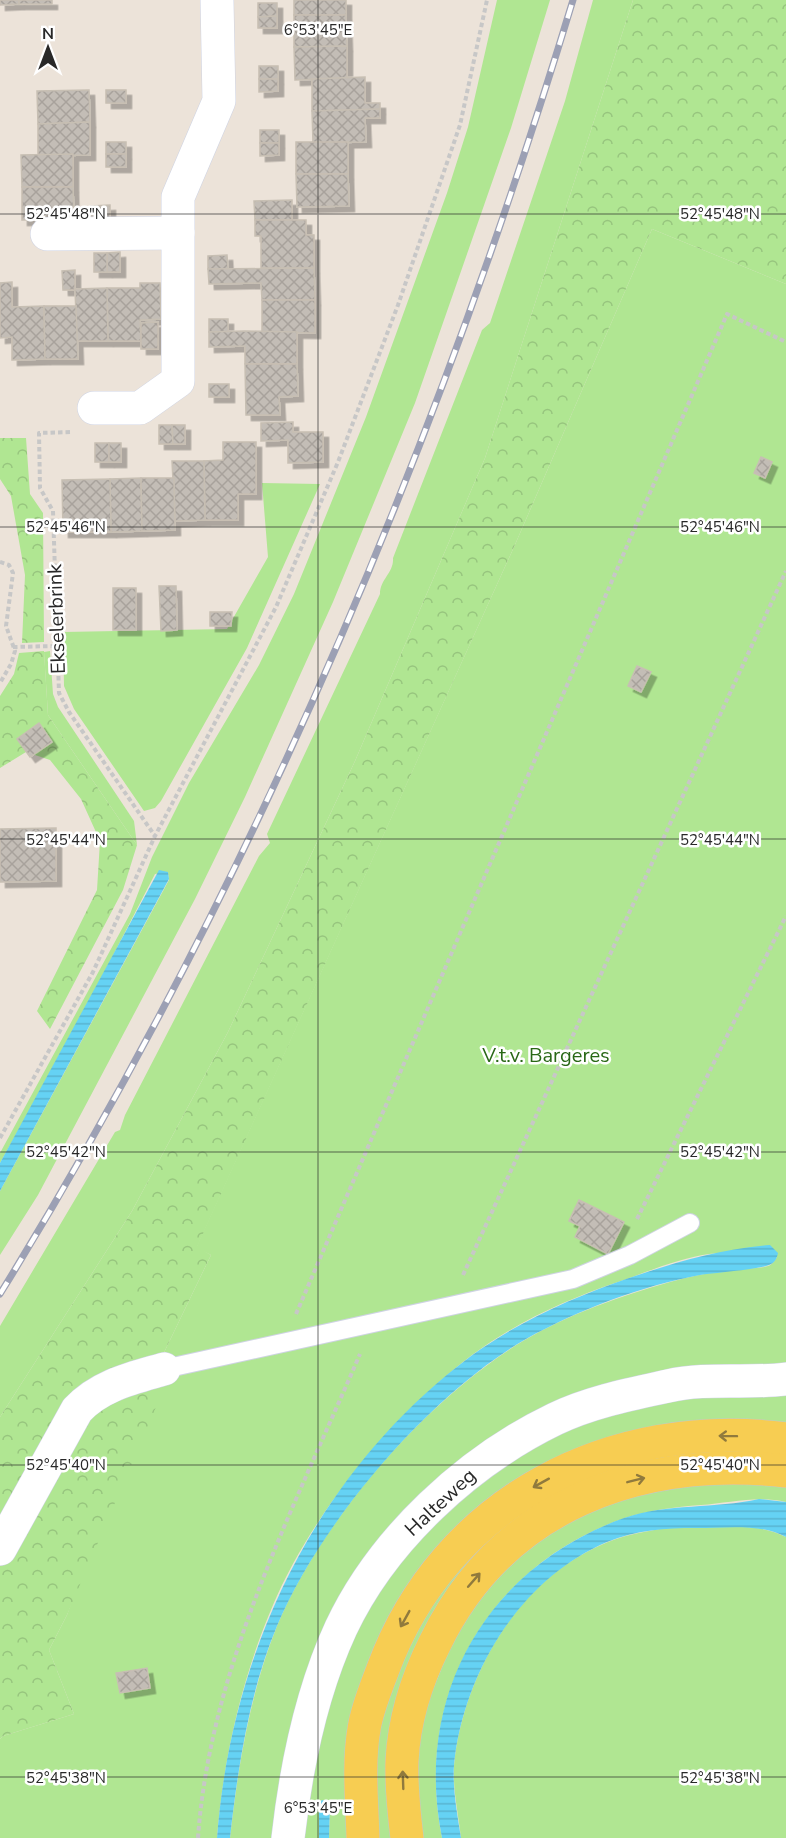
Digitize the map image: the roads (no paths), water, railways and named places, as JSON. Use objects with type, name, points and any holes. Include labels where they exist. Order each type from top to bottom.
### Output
[{"type":"main road","points":[[363,1838],[361,1776],[364,1729],[376,1689],[395,1637],[416,1599],[475,1529],[511,1500],[584,1462],[617,1450],[674,1439],[714,1436],[786,1439]]},
{"type":"main road","points":[[407,1838],[402,1760],[409,1713],[422,1670],[444,1624],[469,1585],[504,1548],[538,1521],[578,1499],[618,1485],[677,1470],[747,1467],[786,1471]]},
{"type":"street","points":[[94,408],[140,408],[178,381],[178,197],[219,101],[217,0]]},
{"type":"street","points":[[47,234],[178,233]]},
{"type":"street","points":[[0,1549],[77,1410],[89,1397],[107,1388],[164,1369]]},
{"type":"street","name":"Halteweg","points":[[288,1838],[304,1742],[328,1659],[342,1626],[388,1553],[442,1496],[500,1450],[556,1418],[595,1404],[671,1385],[786,1379]]},
{"type":"lane","points":[[164,1369],[573,1279],[630,1255],[690,1223]]},
{"type":"water","points":[[159,870],[168,872],[169,879],[0,1191],[0,1163]]},
{"type":"water","points":[[770,1245],[778,1253],[775,1261],[766,1266],[700,1275],[633,1292],[546,1328],[489,1363],[452,1393],[416,1427],[349,1505],[320,1546],[296,1586],[277,1626],[259,1677],[241,1757],[230,1838],[217,1838],[226,1768],[241,1699],[263,1632],[292,1569],[327,1509],[369,1453],[417,1402],[471,1356],[489,1343],[547,1311],[588,1293],[664,1267],[716,1253]]},
{"type":"water","points":[[759,1499],[786,1502],[786,1537],[765,1530],[742,1527],[674,1528],[629,1535],[607,1542],[577,1558],[549,1578],[525,1602],[486,1659],[472,1690],[461,1723],[454,1766],[455,1797],[461,1838],[442,1838],[436,1785],[439,1735],[451,1687],[471,1643],[499,1603],[534,1569],[576,1540],[624,1518],[657,1510]]},
{"type":"water","points":[[322,1800],[330,1803],[329,1838],[319,1838],[319,1803]]},
{"type":"railway","points":[[0,1294],[90,1142],[175,986],[254,827],[328,666],[397,502],[461,336],[519,169],[573,0]]},
{"type":"park label","name":"V.t.v. Bargeres","points":[[546,1055]]}]
